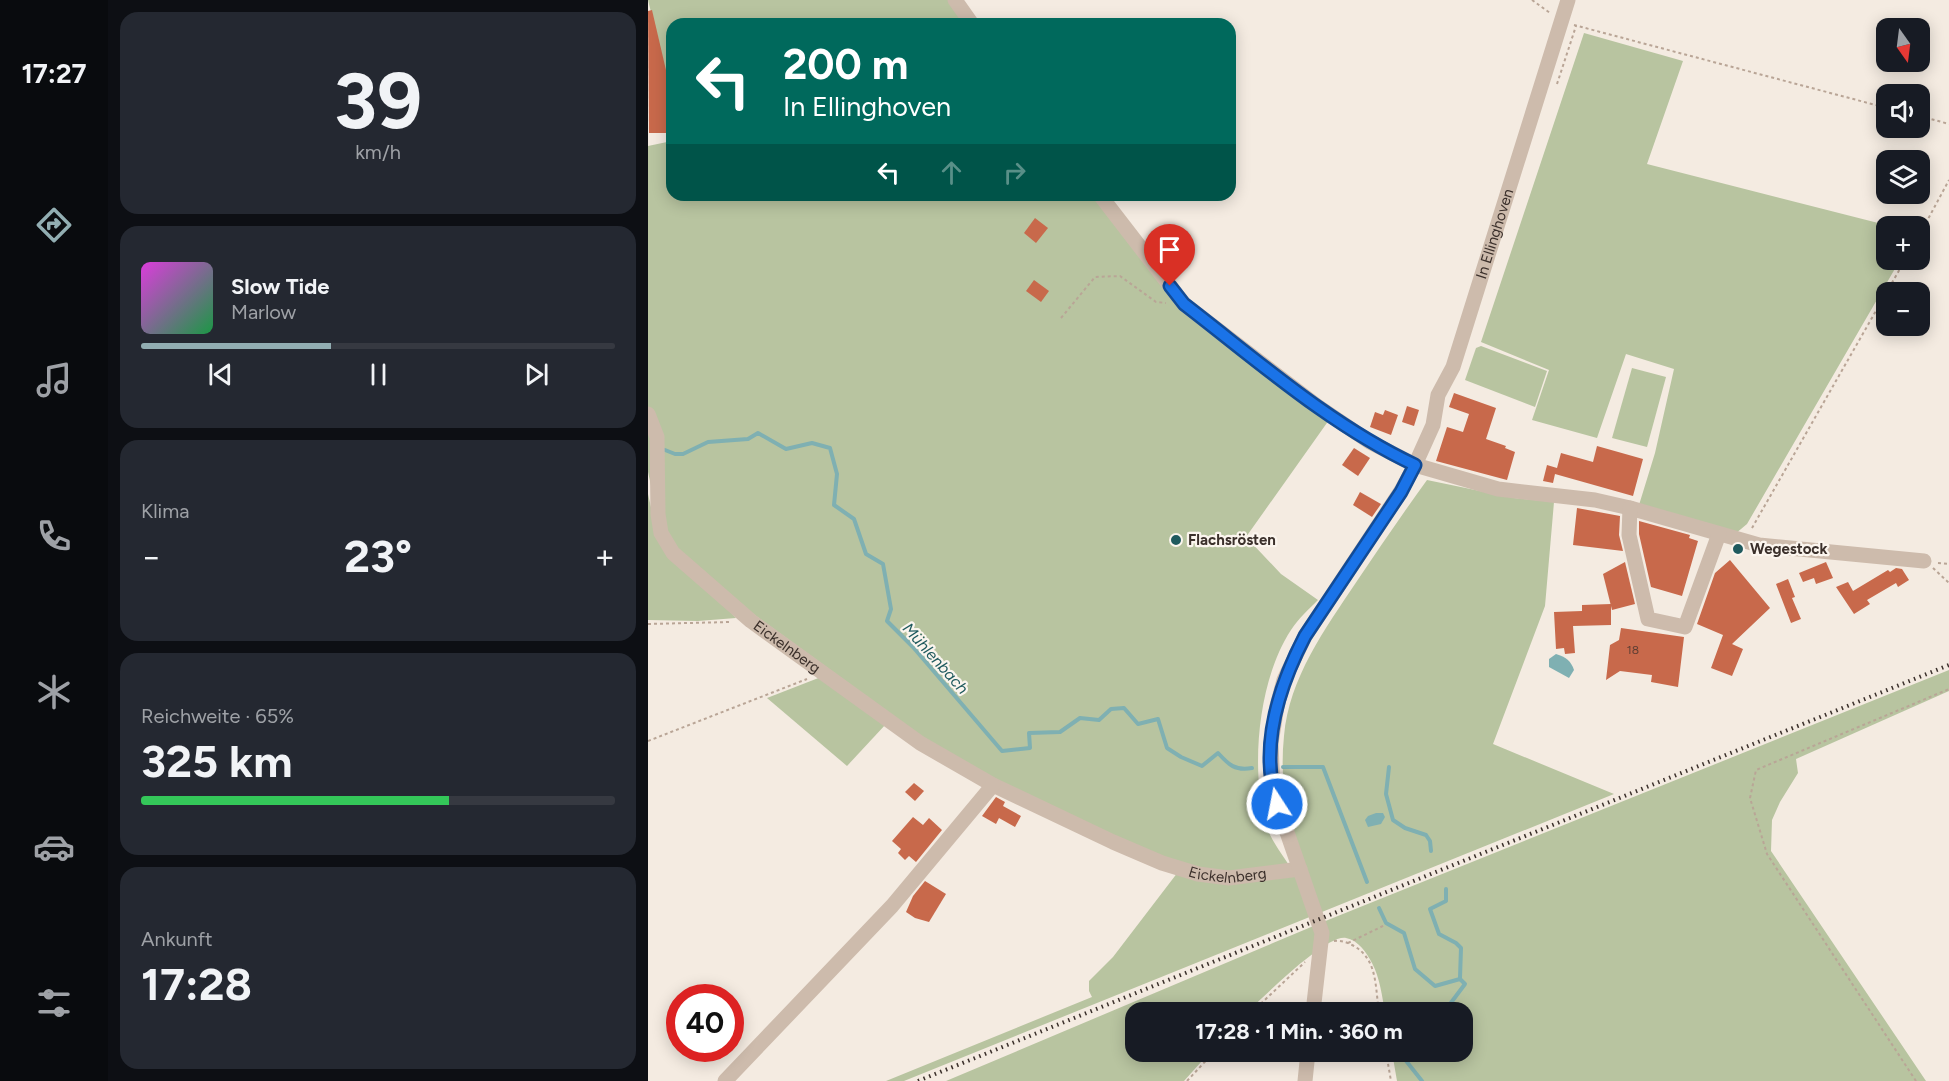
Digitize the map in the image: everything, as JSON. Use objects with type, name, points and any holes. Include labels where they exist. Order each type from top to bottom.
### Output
[{"type":"street","points":[[955,0],[968,18]]},
{"type":"street","name":"In Ellinghoven","points":[[1300,869],[1273,792],[1271,743],[1284,680],[1305,636],[1401,492],[1433,425],[1438,395],[1454,367],[1568,0]]},
{"type":"street","points":[[1105,201],[1184,304],[1317,406],[1370,442],[1415,465],[1498,489],[1595,500],[1630,508],[1759,545],[1924,561]]},
{"type":"street","name":"Eickelnberg","points":[[648,414],[657,437],[658,514],[661,533],[673,553],[751,621],[920,743],[993,785],[1113,842],[1198,874],[1229,878],[1300,869]]},
{"type":"street","points":[[1630,508],[1629,535],[1648,619],[1685,627],[1719,534]]},
{"type":"street","points":[[725,1081],[892,906],[993,785]]},
{"type":"street","points":[[1300,869],[1322,933],[1314,1002]]},
{"type":"street","points":[[1305,1081],[1307,1062]]},
{"type":"path","points":[[1532,0],[1544,11],[1563,19]]},
{"type":"path","points":[[1583,29],[1876,105]]},
{"type":"path","points":[[1930,119],[1949,124]]},
{"type":"path","points":[[1930,216],[1949,180]]},
{"type":"path","points":[[1744,542],[1899,270]]},
{"type":"path","points":[[1061,318],[1095,277],[1120,276],[1156,302],[1184,304]]},
{"type":"path","points":[[1924,561],[1949,583]]},
{"type":"path","points":[[648,624],[751,621]]},
{"type":"path","points":[[648,741],[821,673]]},
{"type":"path","points":[[1916,1081],[1767,854],[1750,798],[1756,770],[1949,688]]},
{"type":"path","points":[[1348,943],[1385,925]]},
{"type":"path","points":[[1263,1002],[1321,948],[1339,940],[1363,951],[1368,957],[1378,1002]]},
{"type":"path","points":[[1187,1081],[1205,1062]]},
{"type":"path","points":[[1388,1062],[1391,1081]]},
{"type":"green space","points":[[648,0],[950,0],[962,18],[666,18],[666,73]]},
{"type":"green space","points":[[1584,33],[1683,61],[1647,164],[1876,222],[1876,270],[1894,270],[1887,282],[1876,282],[1876,301],[1747,524],[1735,534],[1639,505],[1655,453],[1674,369],[1626,354],[1597,438],[1532,420],[1549,370],[1481,342]]},
{"type":"green space","points":[[666,142],[666,201],[1098,201],[1167,293],[1329,420],[1246,537],[1281,574],[1318,600],[1294,626],[1280,650],[1264,699],[1260,725],[1259,778],[1266,825],[1294,873],[1283,770],[1284,736],[1293,694],[1321,636],[1427,480],[1514,498],[1554,502],[1545,606],[1493,744],[1614,794],[904,1081],[886,1081],[1092,997],[1089,991],[1089,981],[1113,957],[1178,872],[1017,795],[928,741],[679,560],[656,508],[648,472],[648,146]]},
{"type":"green space","points":[[1481,346],[1547,371],[1535,407],[1465,380],[1476,348]]},
{"type":"green space","points":[[1632,368],[1666,377],[1647,447],[1612,438]]},
{"type":"green space","points":[[648,494],[657,534],[736,618],[698,621],[648,620]]},
{"type":"green space","points":[[1949,670],[1949,691],[1796,759],[1798,773],[1772,820],[1771,851],[1926,1081],[1397,1081],[1394,1062],[1473,1062],[1473,1002],[1383,1002],[1379,981],[1372,963],[1358,944],[1346,938],[1337,939],[1310,956],[1258,1002],[1133,1002],[1323,922]]},
{"type":"green space","points":[[821,677],[886,724],[847,766],[767,698]]},
{"type":"green space","points":[[1125,1006],[1125,1062],[1201,1062],[1184,1081],[946,1081]]},
{"type":"water","points":[[1556,654],[1571,664],[1574,670],[1569,678],[1549,667],[1549,659]]},
{"type":"water","points":[[1376,813],[1383,813],[1385,817],[1381,824],[1368,827],[1365,820]]},
{"type":"building","points":[[652,10],[666,70],[666,133],[649,133],[648,11]]},
{"type":"building","points":[[1035,218],[1048,228],[1036,243],[1024,233]]},
{"type":"building","points":[[1034,280],[1049,291],[1041,302],[1026,291]]},
{"type":"building","points":[[1454,393],[1496,408],[1486,439],[1515,452],[1507,480],[1436,461],[1447,427],[1463,432],[1469,414],[1449,407]]},
{"type":"building","points":[[1407,406],[1419,410],[1414,426],[1402,422]]},
{"type":"building","points":[[1385,410],[1398,415],[1391,435],[1370,427],[1375,412],[1383,415]]},
{"type":"building","points":[[1597,446],[1643,459],[1633,496],[1555,474],[1553,483],[1543,481],[1547,465],[1557,468],[1561,453],[1593,462]]},
{"type":"building","points":[[1354,448],[1370,458],[1358,476],[1342,465]]},
{"type":"building","points":[[1360,492],[1381,504],[1372,517],[1353,505]]},
{"type":"building","points":[[1577,508],[1620,516],[1619,535],[1623,551],[1573,545]]},
{"type":"building","points":[[1639,521],[1690,535],[1689,538],[1698,541],[1682,596],[1651,587],[1639,534]]},
{"type":"building","points":[[1730,560],[1770,608],[1732,644],[1743,649],[1732,676],[1711,668],[1723,635],[1697,624],[1715,573]]},
{"type":"building","points":[[1625,562],[1635,604],[1612,610],[1603,574]]},
{"type":"building","points":[[1826,562],[1833,578],[1816,584],[1814,578],[1803,582],[1799,573]]},
{"type":"building","points":[[1896,568],[1902,569],[1909,580],[1898,587],[1896,583],[1867,600],[1870,604],[1854,614],[1836,587],[1848,582],[1853,591],[1888,570],[1890,572]]},
{"type":"building","points":[[1788,579],[1795,597],[1792,598],[1801,619],[1791,623],[1776,584]]},
{"type":"building","points":[[1611,604],[1611,625],[1573,626],[1575,653],[1565,654],[1564,648],[1556,649],[1554,612],[1582,611],[1582,605]]},
{"type":"building","points":[[1621,628],[1684,637],[1678,687],[1651,682],[1652,675],[1620,671],[1606,680],[1610,645],[1619,640]]},
{"type":"building","points":[[914,783],[924,791],[915,801],[905,792]]},
{"type":"building","points":[[996,797],[1005,802],[1003,806],[1021,816],[1015,827],[999,818],[996,824],[982,816]]},
{"type":"building","points":[[913,817],[923,825],[929,818],[942,830],[916,862],[909,856],[905,860],[898,853],[901,849],[892,841]]},
{"type":"building","points":[[925,881],[946,894],[929,922],[915,918],[906,912],[913,896]]},
{"type":"waterway","name":"Mühlenbach","points":[[665,450],[683,454],[708,442],[748,439],[758,433],[786,449],[812,443],[830,448],[837,474],[834,505],[854,519],[866,554],[883,564],[891,609],[887,621],[913,647],[1002,751],[1030,748],[1029,733],[1060,732],[1080,718],[1099,720],[1111,709],[1124,708],[1138,724],[1158,719],[1167,748],[1181,757],[1202,766],[1218,753],[1233,766],[1241,769],[1252,768]]},
{"type":"waterway","name":"Mühlenbach","points":[[1283,767],[1323,767],[1367,882]]},
{"type":"waterway","points":[[1389,767],[1386,794],[1393,820],[1405,828],[1426,835],[1430,841],[1431,851]]},
{"type":"waterway","points":[[1446,889],[1446,901],[1430,909],[1439,934],[1461,948],[1460,978]]},
{"type":"waterway","name":"Mühlenbach","points":[[1379,908],[1386,923],[1404,933],[1415,969],[1435,986],[1460,979],[1465,984],[1452,1002]]},
{"type":"waterway","name":"Mühlenbach","points":[[1407,1062],[1422,1081]]},
{"type":"railway","points":[[918,1081],[1949,665]]},
{"type":"place","name":"Flachsrösten","points":[[1176,540]]},
{"type":"place","name":"Wegestock","points":[[1738,549]]},
{"type":"route","points":[[1170,286],[1184,304],[1317,406],[1370,442],[1415,465],[1401,492],[1305,636],[1284,680],[1271,743],[1273,792],[1277,804]]}]
